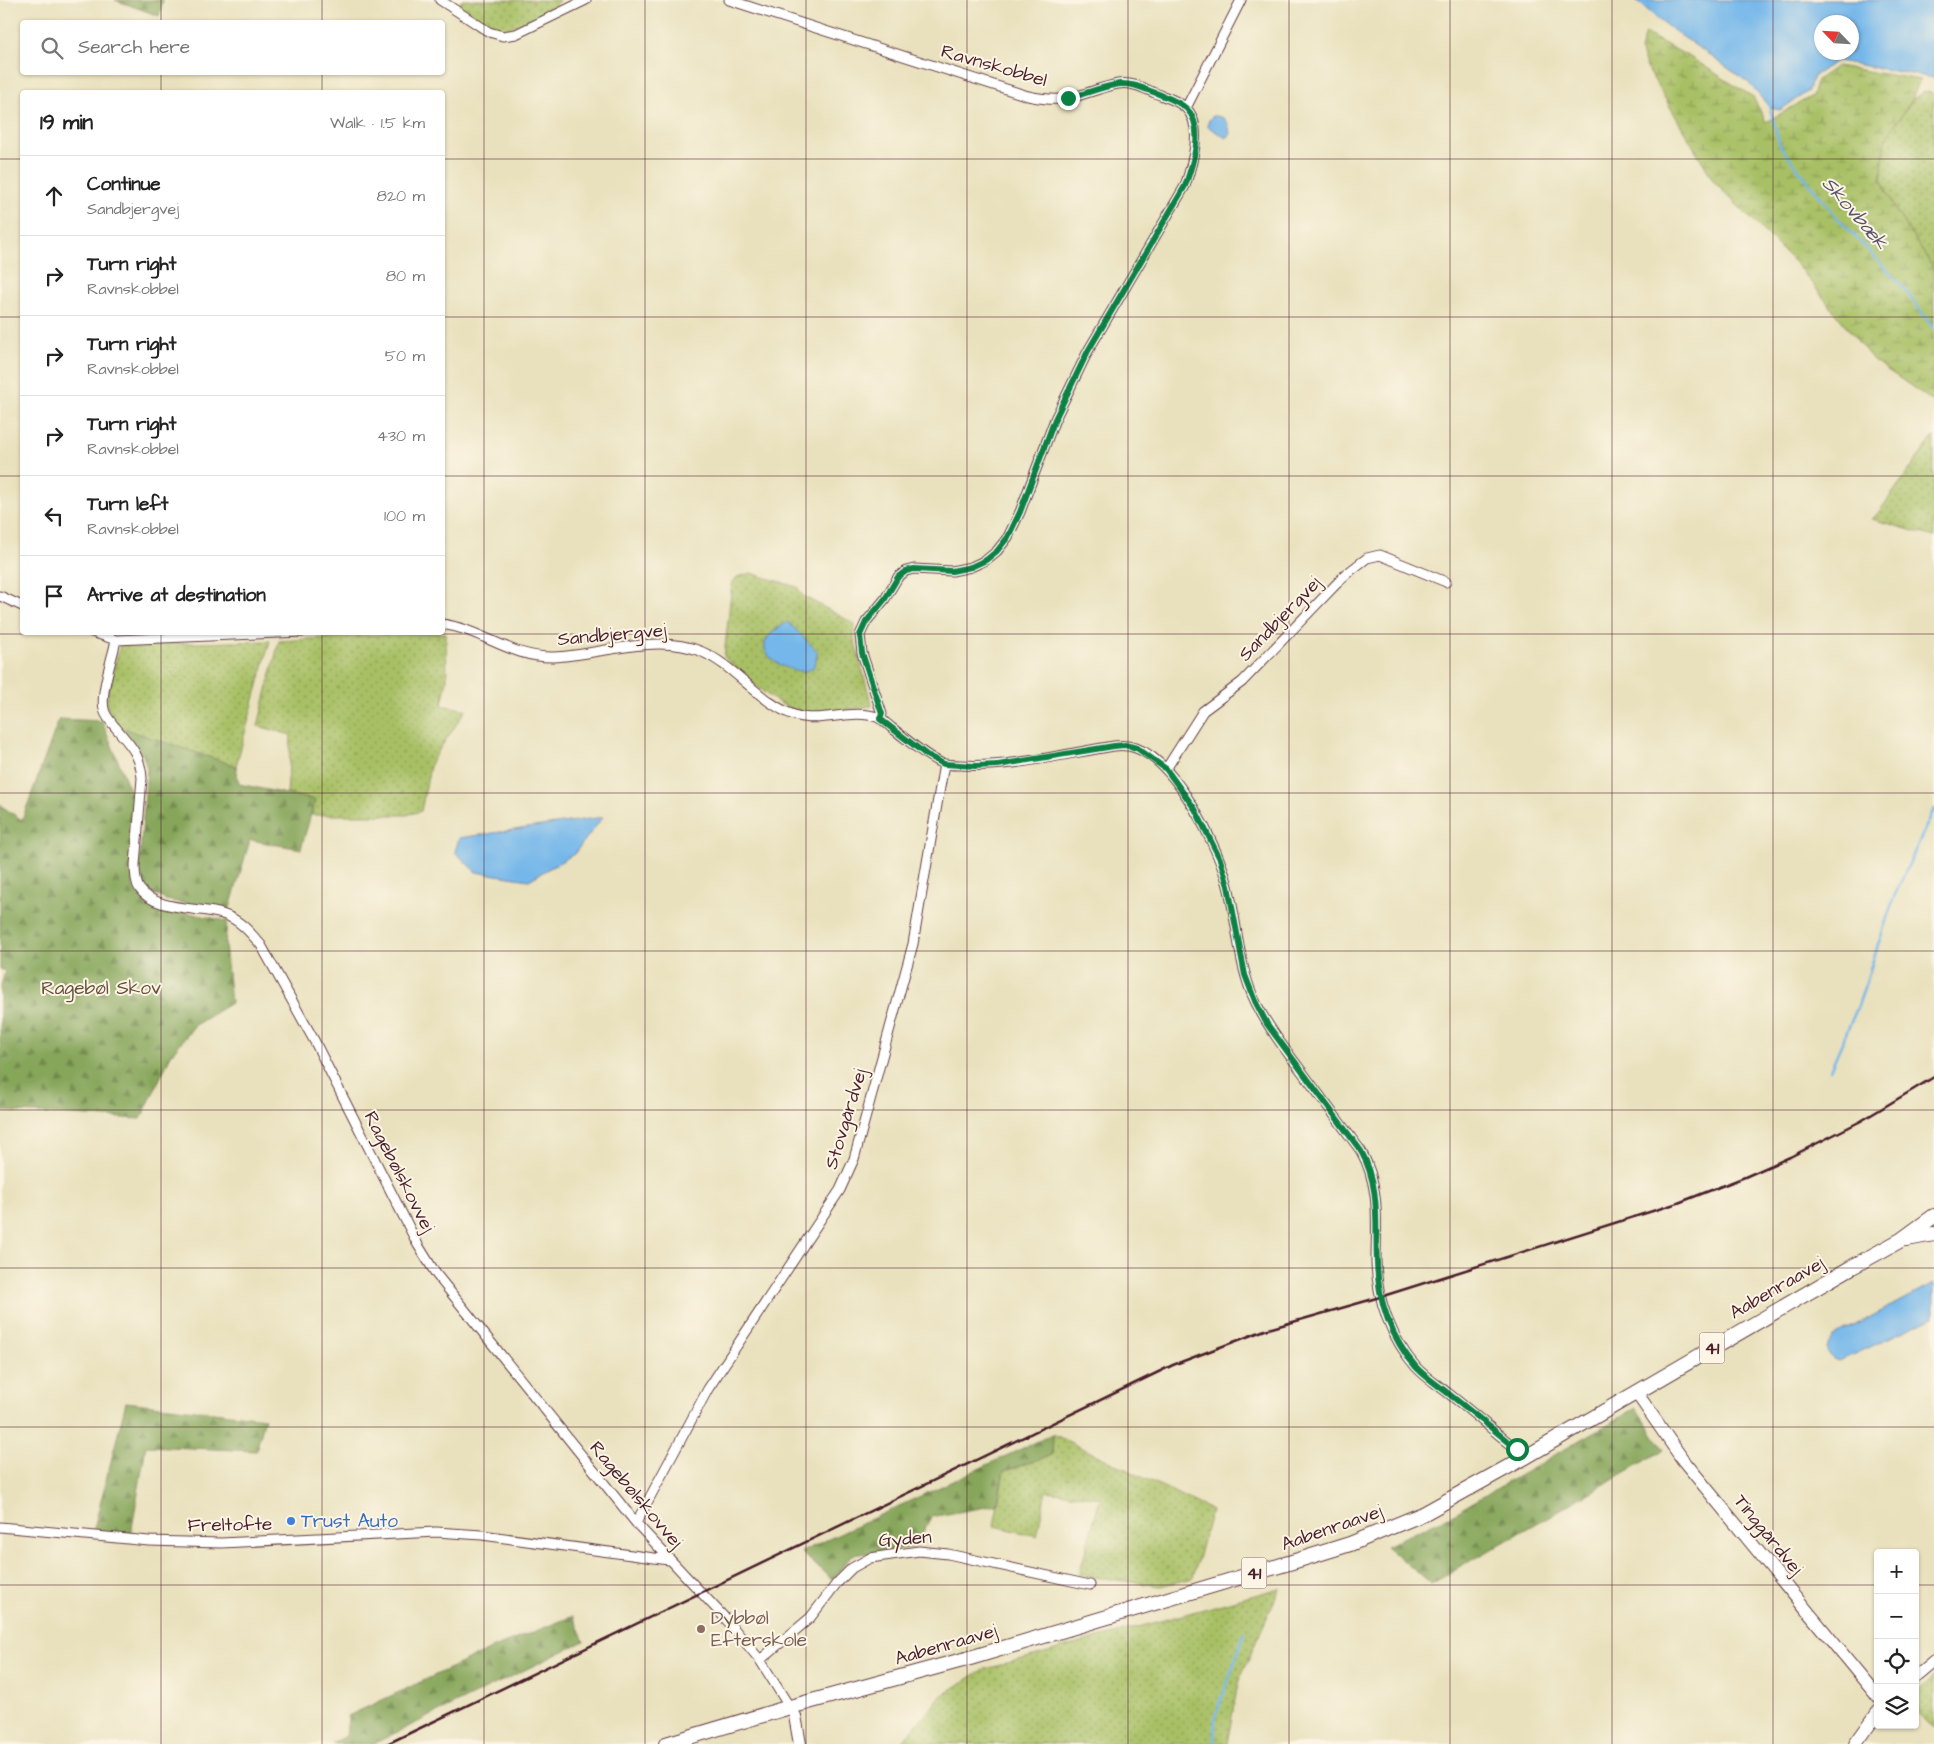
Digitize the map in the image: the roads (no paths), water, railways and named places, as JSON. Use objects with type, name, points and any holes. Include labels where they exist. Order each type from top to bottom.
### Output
[{"type":"main road","name":"Aabenraavej","points":[[666,1744],[793,1711],[1350,1544],[1423,1514],[1524,1458],[1852,1267],[1902,1240],[1934,1216]]},
{"type":"main road","name":"Aabenraavej","points":[[1902,1240],[1934,1234]]},
{"type":"street","points":[[440,0],[489,32],[503,36],[516,34],[586,0]]},
{"type":"street","name":"Ravnskobbel","points":[[729,0],[1028,96],[1048,100],[1068,98],[1118,84],[1132,84],[1174,100],[1186,108]]},
{"type":"street","points":[[880,719],[882,714],[862,653],[860,635],[866,622],[885,599],[898,577],[906,571],[914,569],[952,571],[971,567],[986,560],[997,551],[1008,537],[1020,512],[1055,419],[1088,351],[1185,186],[1195,148],[1193,118],[1186,108],[1241,0]]},
{"type":"street","name":"Sandbjergvej","points":[[1166,769],[1203,711],[1242,682],[1345,575],[1366,558],[1380,555],[1446,582]]},
{"type":"street","points":[[0,596],[20,605]]},
{"type":"street","name":"Sandbjergvej","points":[[445,624],[473,632],[510,650],[531,656],[554,657],[632,646],[678,645],[701,651],[772,702],[794,715],[817,719],[859,715],[875,716],[928,756],[944,764],[998,765],[1125,745],[1137,748],[1166,769],[1195,809],[1220,859],[1228,886],[1245,975],[1263,1016],[1361,1151],[1368,1164],[1376,1197],[1376,1264],[1380,1297],[1387,1319],[1398,1340],[1417,1368],[1519,1451],[1524,1458]]},
{"type":"street","points":[[101,635],[116,640],[232,635]]},
{"type":"street","name":"Ragebølskovvej","points":[[116,640],[104,694],[104,708],[108,718],[135,750],[141,764],[142,778],[135,865],[139,888],[151,898],[170,905],[222,914],[237,921],[250,931],[261,945],[315,1042],[418,1245],[436,1274],[636,1523],[719,1612],[760,1660],[793,1711]]},
{"type":"street","name":"Stovgårdvej","points":[[636,1523],[708,1390],[840,1190],[854,1159],[913,944],[944,764]]},
{"type":"street","name":"Tinggårdvej","points":[[1636,1392],[1683,1460],[1874,1692]]},
{"type":"street","name":"Freltofte","points":[[0,1527],[149,1541],[222,1544],[436,1532],[482,1535],[669,1560]]},
{"type":"street","name":"Gyden","points":[[760,1660],[810,1618],[837,1583],[852,1568],[870,1558],[919,1551],[948,1554],[1090,1585]]},
{"type":"street","points":[[1919,1674],[1934,1661]]},
{"type":"street","points":[[793,1711],[800,1744]]},
{"type":"street","points":[[1855,1744],[1874,1718]]},
{"type":"water","points":[[1636,0],[1934,0],[1934,78],[1837,61],[1815,75],[1807,92],[1780,110],[1770,108],[1748,82],[1660,21]]},
{"type":"water","points":[[1213,116],[1221,117],[1226,121],[1230,135],[1226,138],[1207,126]]},
{"type":"water","points":[[788,622],[818,652],[813,668],[803,672],[786,668],[777,663],[766,651],[766,640],[775,630]]},
{"type":"water","points":[[603,817],[574,854],[529,880],[476,872],[455,852],[459,838]]},
{"type":"water","points":[[1934,1283],[1934,1317],[1839,1361],[1831,1357],[1827,1348],[1833,1337]]},
{"type":"waterway","name":"Skovbæk","points":[[1770,108],[1780,146],[1835,215],[1902,286],[1934,329]]},
{"type":"waterway","points":[[1830,1070],[1858,1006],[1894,897],[1934,809]]},
{"type":"waterway","points":[[1214,1744],[1215,1718],[1245,1632]]},
{"type":"railway","points":[[387,1744],[1173,1365],[1265,1330],[1380,1297],[1678,1203],[1790,1157],[1861,1121],[1934,1077]]},
{"type":"place","name":"Trust Auto","points":[[291,1521]]},
{"type":"place","name":"Dybbøl Efterskole","points":[[701,1629]]},
{"type":"park label","name":"Ragebøl Skov","points":[[101,988]]}]
